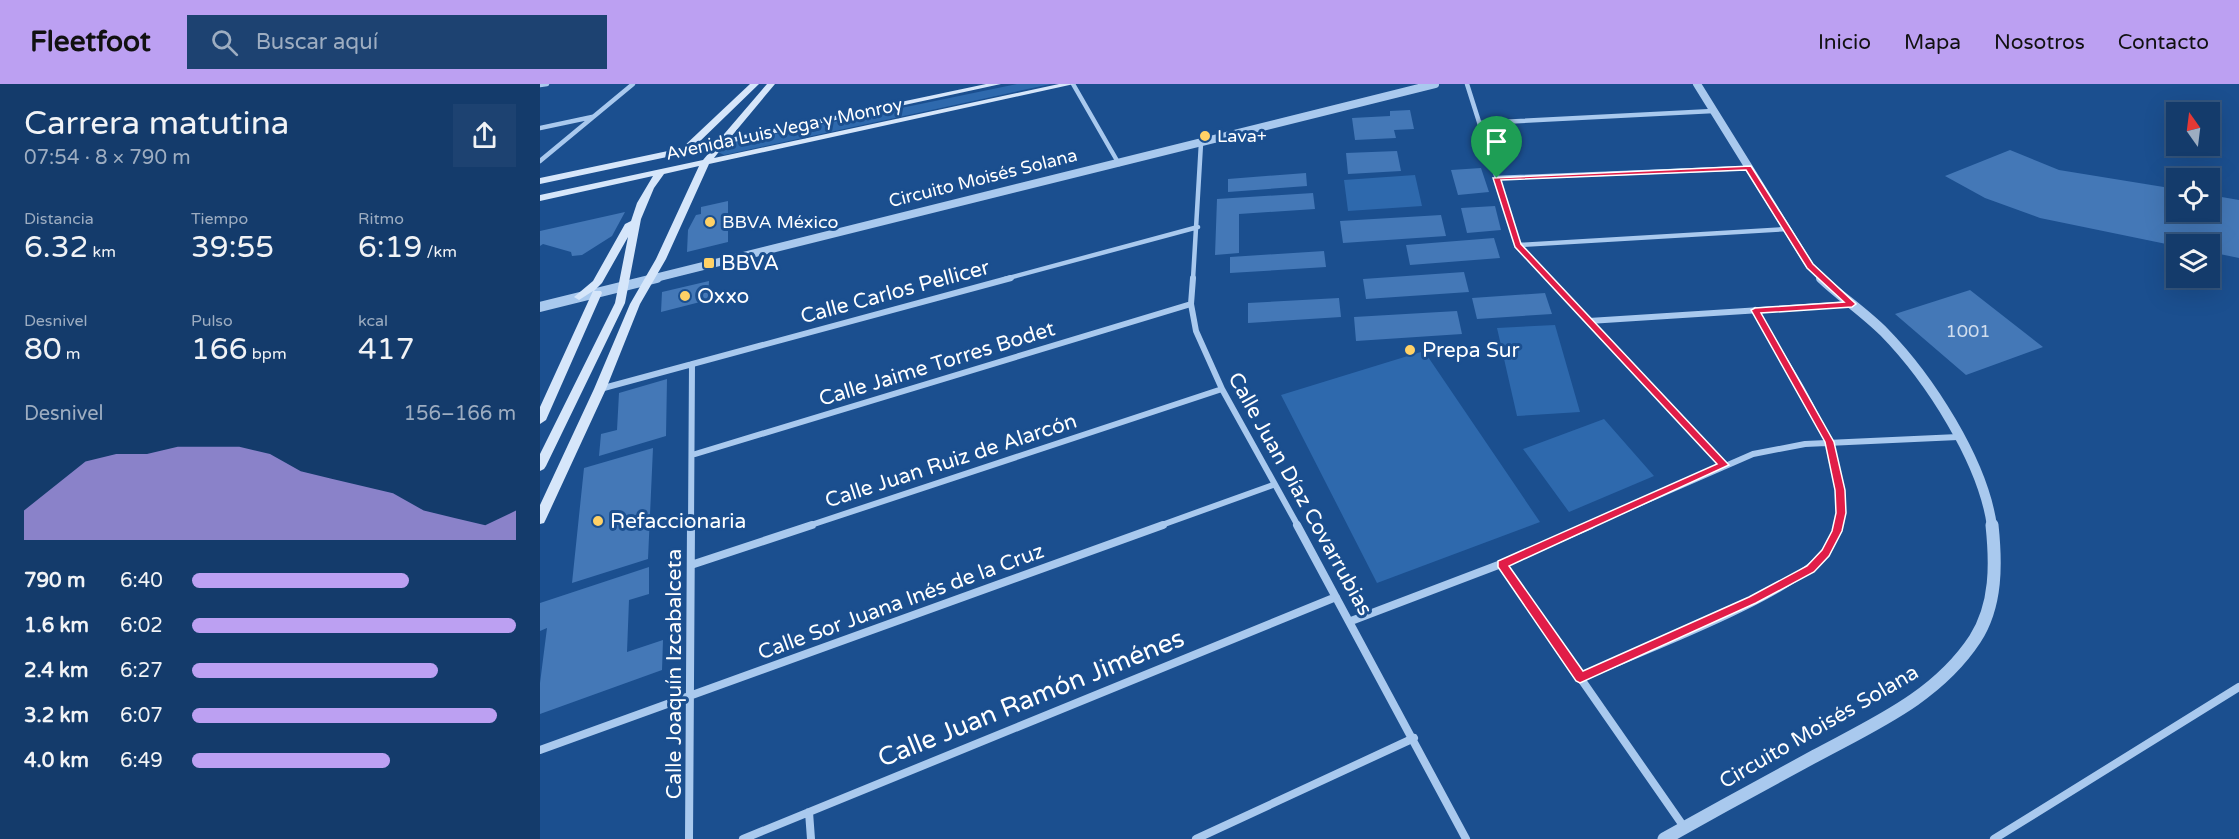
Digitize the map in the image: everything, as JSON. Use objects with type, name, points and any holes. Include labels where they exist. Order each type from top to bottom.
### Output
[{"type":"main road","points":[[579,297],[597,283],[651,184],[755,84]]},
{"type":"main road","points":[[540,519],[600,389],[634,304],[661,259],[705,163],[771,84]]},
{"type":"main road","name":"Avenida Luis Vega y Monroy","points":[[540,181],[997,84]]},
{"type":"main road","name":"Avenida Luis Vega y Monroy","points":[[540,198],[1072,84]]},
{"type":"main road","points":[[540,466],[620,303],[626,285],[627,260],[637,212]]},
{"type":"main road","points":[[540,420],[544,404],[597,293]]},
{"type":"street","points":[[540,85],[547,84]]},
{"type":"street","points":[[540,161],[633,84]]},
{"type":"street","points":[[1072,84],[1119,164]]},
{"type":"street","name":"Circuito Moisés Solana","points":[[540,307],[1435,84]]},
{"type":"street","points":[[1467,84],[1518,245],[1724,465]]},
{"type":"street","name":"Circuito Moisés Solana","points":[[1664,839],[1897,711],[1947,675],[1974,640],[1992,598],[1997,560],[1991,515],[1977,474],[1932,393],[1889,338],[1816,272],[1786,229],[1697,84]]},
{"type":"street","points":[[1480,123],[1713,111]]},
{"type":"street","points":[[540,128],[594,117]]},
{"type":"street","name":"Calle Juan Díaz Covarrubias","points":[[1201,143],[1198,227],[1191,304],[1196,331],[1222,389],[1273,485],[1351,621],[1466,839]]},
{"type":"street","points":[[1497,178],[1748,168]]},
{"type":"street","name":"Calle Carlos Pellicer","points":[[600,389],[1198,227]]},
{"type":"street","points":[[1518,245],[1786,229]]},
{"type":"street","name":"Calle Jaime Torres Bodet","points":[[692,455],[1191,304]]},
{"type":"street","points":[[1589,321],[1852,304]]},
{"type":"street","points":[[1580,678],[1753,600],[1810,569],[1826,553],[1837,531],[1841,513],[1840,490],[1830,442],[1755,310]]},
{"type":"street","name":"Calle Joaquín Izcabalceta","points":[[690,839],[692,364]]},
{"type":"street","name":"Calle Juan Ruiz de Alarcón","points":[[691,565],[1222,389]]},
{"type":"street","points":[[1351,621],[1501,564],[1724,465],[1782,447],[1830,442],[1958,437]]},
{"type":"street","name":"Calle Sor Juana Inés de la Cruz","points":[[540,750],[1273,485]]},
{"type":"street","points":[[1501,564],[1685,827]]},
{"type":"street","name":"Calle Juan Ramón Jiménes","points":[[742,839],[1336,597]]},
{"type":"street","points":[[1994,839],[2239,687]]},
{"type":"street","points":[[1196,839],[1414,738]]},
{"type":"street","points":[[809,812],[811,839]]},
{"type":"shaded area","points":[[1017,84],[1051,84],[724,155],[718,152],[720,147],[727,144]]},
{"type":"shaded area","points":[[1415,175],[1422,206],[1348,211],[1344,180]]},
{"type":"shaded area","points":[[1555,325],[1580,412],[1517,416],[1497,328]]},
{"type":"shaded area","points":[[1424,351],[1540,522],[1377,583],[1281,395]]},
{"type":"shaded area","points":[[1604,419],[1654,476],[1569,512],[1523,449]]},
{"type":"building","points":[[1410,110],[1414,129],[1394,130],[1396,138],[1355,140],[1352,118],[1390,116],[1390,111]]},
{"type":"building","points":[[2010,150],[2059,170],[2166,187],[2166,222],[2220,222],[2220,197],[2239,200],[2239,258],[2220,254],[2220,234],[2166,234],[2166,244],[2040,218],[1985,198],[1945,176]]},
{"type":"building","points":[[1397,151],[1401,171],[1348,174],[1346,153]]},
{"type":"building","points":[[1481,168],[1489,192],[1458,195],[1451,170]]},
{"type":"building","points":[[1306,173],[1307,186],[1228,192],[1228,179]]},
{"type":"building","points":[[1313,193],[1315,209],[1239,214],[1239,253],[1215,255],[1217,199]]},
{"type":"building","name":"BBVA México","points":[[728,201],[728,242],[687,252],[688,230],[696,215],[701,214],[701,207]]},
{"type":"building","points":[[1495,206],[1501,230],[1467,233],[1461,208]]},
{"type":"building","points":[[625,212],[612,236],[582,255],[572,256],[571,252],[543,244],[540,246],[540,231]]},
{"type":"building","points":[[1441,215],[1446,236],[1343,243],[1340,221]]},
{"type":"building","points":[[1494,238],[1500,258],[1410,265],[1406,245]]},
{"type":"building","points":[[1324,251],[1326,267],[1230,273],[1230,257]]},
{"type":"building","points":[[1464,272],[1469,292],[1366,299],[1363,279]]},
{"type":"building","name":"Oxxo","points":[[709,281],[708,300],[661,312],[662,292]]},
{"type":"building","points":[[1970,290],[2043,347],[1966,375],[1895,314]]},
{"type":"building","points":[[1545,293],[1552,314],[1477,319],[1472,298]]},
{"type":"building","points":[[1339,298],[1341,317],[1248,323],[1248,303]]},
{"type":"building","points":[[1457,311],[1462,334],[1356,341],[1354,317]]},
{"type":"building","points":[[667,379],[666,436],[599,456],[601,434],[617,430],[619,393]]},
{"type":"building","points":[[653,448],[648,559],[572,583],[584,468]]},
{"type":"building","points":[[649,567],[649,594],[629,600],[627,652],[663,640],[662,670],[540,714],[540,683],[547,628],[540,631],[540,603]]},
{"type":"place","name":"Lava+","points":[[1205,136]]},
{"type":"place","name":"BBVA México","points":[[710,222]]},
{"type":"place","name":"BBVA","points":[[709,263]]},
{"type":"place","name":"Oxxo","points":[[685,296]]},
{"type":"place","name":"Prepa Sur","points":[[1410,350]]},
{"type":"place","name":"Refaccionaria","points":[[598,521]]},
{"type":"route","points":[[1748,168],[1810,266],[1821,279],[1852,304],[1755,310],[1830,442],[1840,490],[1841,513],[1837,531],[1826,553],[1810,569],[1753,600],[1580,678],[1501,564],[1724,465],[1518,245],[1497,178],[1748,168]]}]
